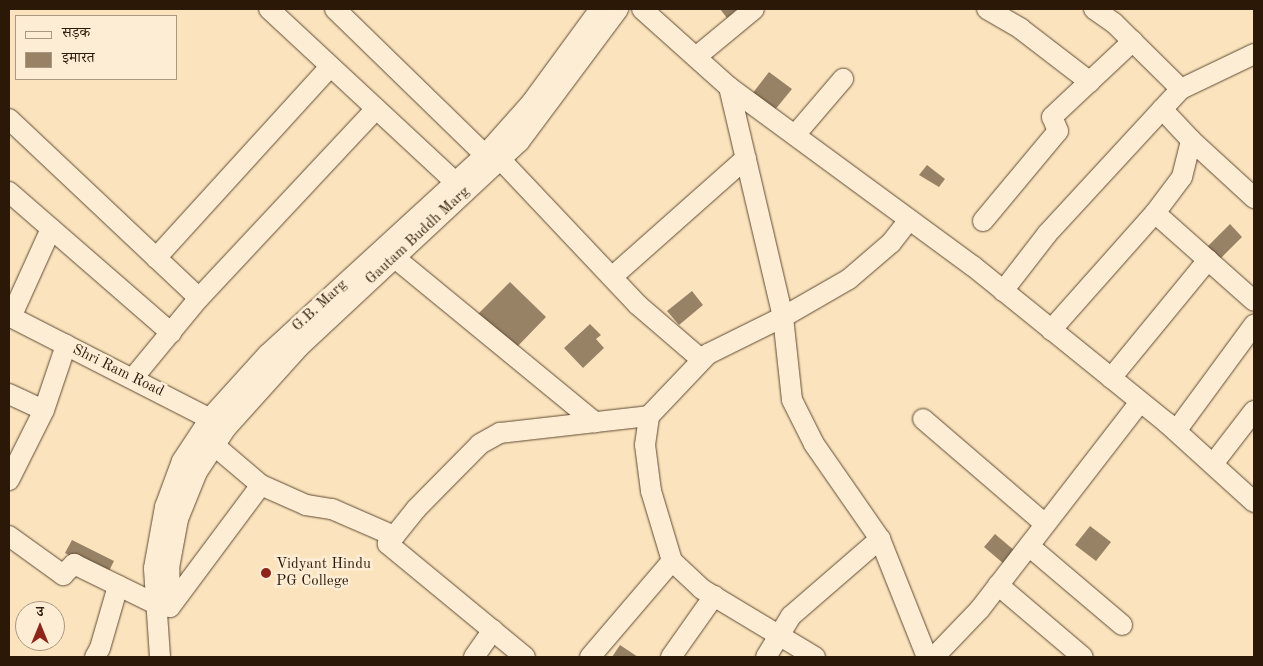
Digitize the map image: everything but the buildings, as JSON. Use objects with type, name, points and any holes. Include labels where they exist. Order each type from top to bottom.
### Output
[{"type":"street","points":[[269,9],[461,186]]},
{"type":"street","points":[[334,9],[492,157],[638,305],[702,360]]},
{"type":"street","name":"G.B. Marg","points":[[160,657],[163,606],[154,568],[164,507],[182,461],[218,422],[268,354],[492,157],[600,9]]},
{"type":"street","points":[[492,157],[519,142],[566,82],[618,9]]},
{"type":"street","points":[[642,9],[729,87],[1003,291],[1176,431],[1254,502]]},
{"type":"street","points":[[696,57],[754,9]]},
{"type":"street","points":[[987,9],[1021,30],[1090,82]]},
{"type":"street","points":[[1106,12],[1181,89]]},
{"type":"street","points":[[983,220],[1058,131],[1052,117],[1133,41]]},
{"type":"street","points":[[1003,291],[1047,234],[1181,89],[1254,54]]},
{"type":"street","points":[[156,258],[330,67]]},
{"type":"street","points":[[795,135],[843,79]]},
{"type":"street","points":[[729,87],[783,317],[792,400],[814,444],[880,539],[927,657]]},
{"type":"street","points":[[133,378],[199,298],[376,109]]},
{"type":"street","points":[[1162,109],[1191,140],[1254,198]]},
{"type":"street","points":[[9,119],[199,298]]},
{"type":"street","points":[[1051,330],[1155,213],[1182,177],[1191,140]]},
{"type":"street","points":[[612,277],[746,158]]},
{"type":"street","name":"Gautam Buddh Marg","points":[[173,657],[163,606],[178,519],[197,472],[215,446],[218,422],[395,258],[461,186]]},
{"type":"street","points":[[9,192],[171,333]]},
{"type":"street","points":[[1155,213],[1254,301]]},
{"type":"street","points":[[815,657],[714,596],[672,561],[651,491],[645,445],[649,416],[708,354],[783,317],[849,279],[891,244],[909,220]]},
{"type":"street","points":[[10,316],[51,229]]},
{"type":"street","points":[[395,258],[595,422]]},
{"type":"street","points":[[1111,378],[1208,260]]},
{"type":"street","name":"Shri Ram Road","points":[[10,316],[218,422]]},
{"type":"street","points":[[1176,431],[1254,325]]},
{"type":"street","points":[[11,470],[44,410],[66,345]]},
{"type":"street","points":[[9,394],[44,410]]},
{"type":"street","points":[[934,657],[998,585],[1140,402]]},
{"type":"street","points":[[1213,464],[1254,411]]},
{"type":"street","points":[[525,657],[388,544],[416,508],[480,444],[500,433],[649,416]]},
{"type":"street","points":[[923,419],[1046,524]]},
{"type":"street","points":[[215,446],[261,484],[306,506],[332,508],[394,536]]},
{"type":"street","points":[[9,536],[64,575],[74,564],[163,606],[261,484]]},
{"type":"street","points":[[766,657],[791,616],[880,539]]},
{"type":"street","points":[[1028,546],[1122,625]]},
{"type":"street","points":[[590,657],[672,561]]},
{"type":"street","points":[[998,585],[1083,657]]},
{"type":"street","points":[[95,657],[100,648],[118,586]]},
{"type":"street","points":[[679,654],[714,596]]},
{"type":"street","points":[[474,657],[493,630]]},
{"type":"place","name":"Vidyant Hindu PG College","points":[[266,573]]}]
